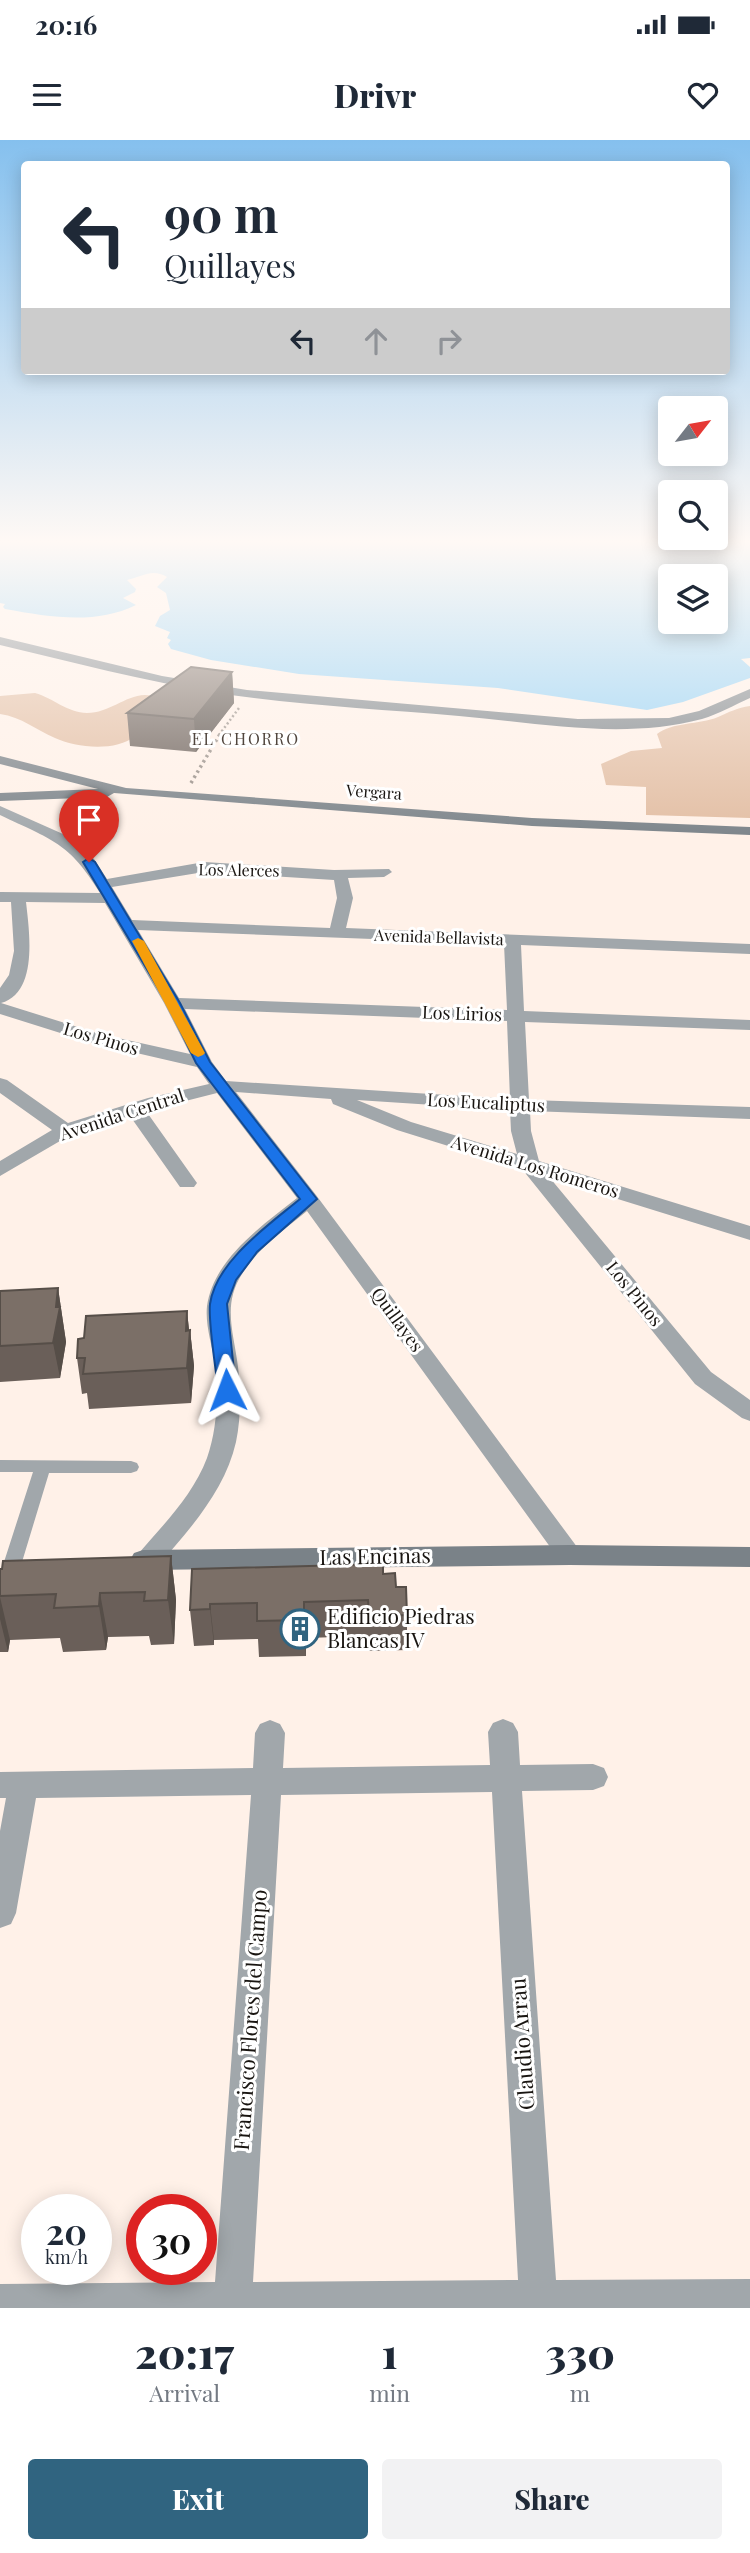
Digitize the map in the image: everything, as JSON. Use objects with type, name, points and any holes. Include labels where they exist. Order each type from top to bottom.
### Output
[{"type":"street","points":[[5,642],[182,683],[248,694],[554,720],[636,724],[700,715],[750,693]]},
{"type":"street","name":"Vergara","points":[[0,760],[127,792],[532,822],[750,831]]},
{"type":"street","points":[[0,797],[127,792]]},
{"type":"street","points":[[0,810],[67,841],[89,862],[129,925],[203,1063],[223,1086]]},
{"type":"street","name":"Los Alerces","points":[[0,897],[106,891],[204,867],[336,874],[384,872]]},
{"type":"street","points":[[336,874],[346,887],[342,919],[336,933]]},
{"type":"street","points":[[0,998],[12,987],[22,969],[18,897]]},
{"type":"street","name":"Avenida Bellavista","points":[[129,925],[746,952]]},
{"type":"street","points":[[512,940],[521,1131],[530,1166]]},
{"type":"street","name":"Los Lirios","points":[[173,1003],[750,1025]]},
{"type":"street","name":"Los Pinos","points":[[0,1008],[95,1038],[203,1063]]},
{"type":"street","points":[[0,1084],[65,1130]]},
{"type":"street","name":"Los Eucaliptus","points":[[223,1086],[520,1105],[750,1113]]},
{"type":"street","name":"Avenida Central","points":[[0,1170],[65,1130],[134,1108],[223,1086]]},
{"type":"street","name":"Quillayes","points":[[223,1086],[570,1555]]},
{"type":"street","name":"Avenida Los Romeros","points":[[323,1093],[404,1126],[750,1233]]},
{"type":"street","points":[[134,1108],[187,1183]]},
{"type":"street","name":"Los Pinos","points":[[530,1166],[703,1378],[750,1412]]},
{"type":"street","points":[[148,1560],[192,1507],[215,1469],[223,1441],[227,1371],[219,1304],[228,1279],[251,1249],[309,1199]]},
{"type":"street","name":"Las Encinas","points":[[121,1560],[570,1555],[750,1558]]},
{"type":"street","points":[[6,1562],[40,1561]]},
{"type":"street","name":"Claudio Arrau","points":[[503,1732],[539,2304]]},
{"type":"street","name":"Francisco Flores del Campo","points":[[232,2305],[270,1733]]},
{"type":"street","points":[[0,1913],[12,1784],[593,1777]]},
{"type":"street","points":[[0,2303],[539,2304],[750,2298]]},
{"type":"lane","points":[[0,1466],[131,1467]]},
{"type":"lane","points":[[6,1562],[43,1466]]},
{"type":"path","points":[[184,796],[209,749],[248,694]]},
{"type":"shaded area","points":[[35,693],[73,711],[87,713],[137,696],[168,699],[135,736],[117,744],[96,747],[64,741],[22,721],[0,714],[0,696]]},
{"type":"shaded area","points":[[750,706],[750,818],[646,815],[646,787],[606,785],[601,764],[631,751],[662,748],[657,734],[670,727],[711,720]]},
{"type":"water","points":[[169,642],[750,642],[750,658],[741,659],[750,667],[750,678],[683,702],[647,710],[498,688],[299,674],[211,660],[171,649]]},
{"type":"building","points":[[191,667],[232,672],[194,719],[127,713]]},
{"type":"building","points":[[58,1288],[56,1307],[60,1307],[53,1343],[0,1346],[0,1291]]},
{"type":"building","points":[[187,1311],[186,1331],[190,1330],[187,1368],[83,1374],[85,1358],[77,1358],[78,1339],[84,1338],[86,1316]]},
{"type":"building","points":[[171,1556],[168,1600],[144,1601],[145,1592],[100,1593],[99,1606],[54,1608],[56,1594],[0,1596],[0,1569],[3,1561]]},
{"type":"building","points":[[383,1564],[383,1574],[395,1573],[396,1587],[406,1587],[407,1615],[369,1616],[368,1600],[304,1602],[304,1620],[257,1621],[257,1603],[210,1604],[210,1609],[190,1610],[192,1569]]},
{"type":"slow traffic","points":[[138,941],[198,1053]]},
{"type":"place","name":"Edificio Piedras Blancas IV","points":[[300,1629]]},
{"type":"district","name":"EL CHORRO","points":[[246,739]]},
{"type":"route","points":[[89,862],[129,925],[203,1063],[309,1199],[251,1249],[228,1279],[219,1304],[227,1390]]}]
